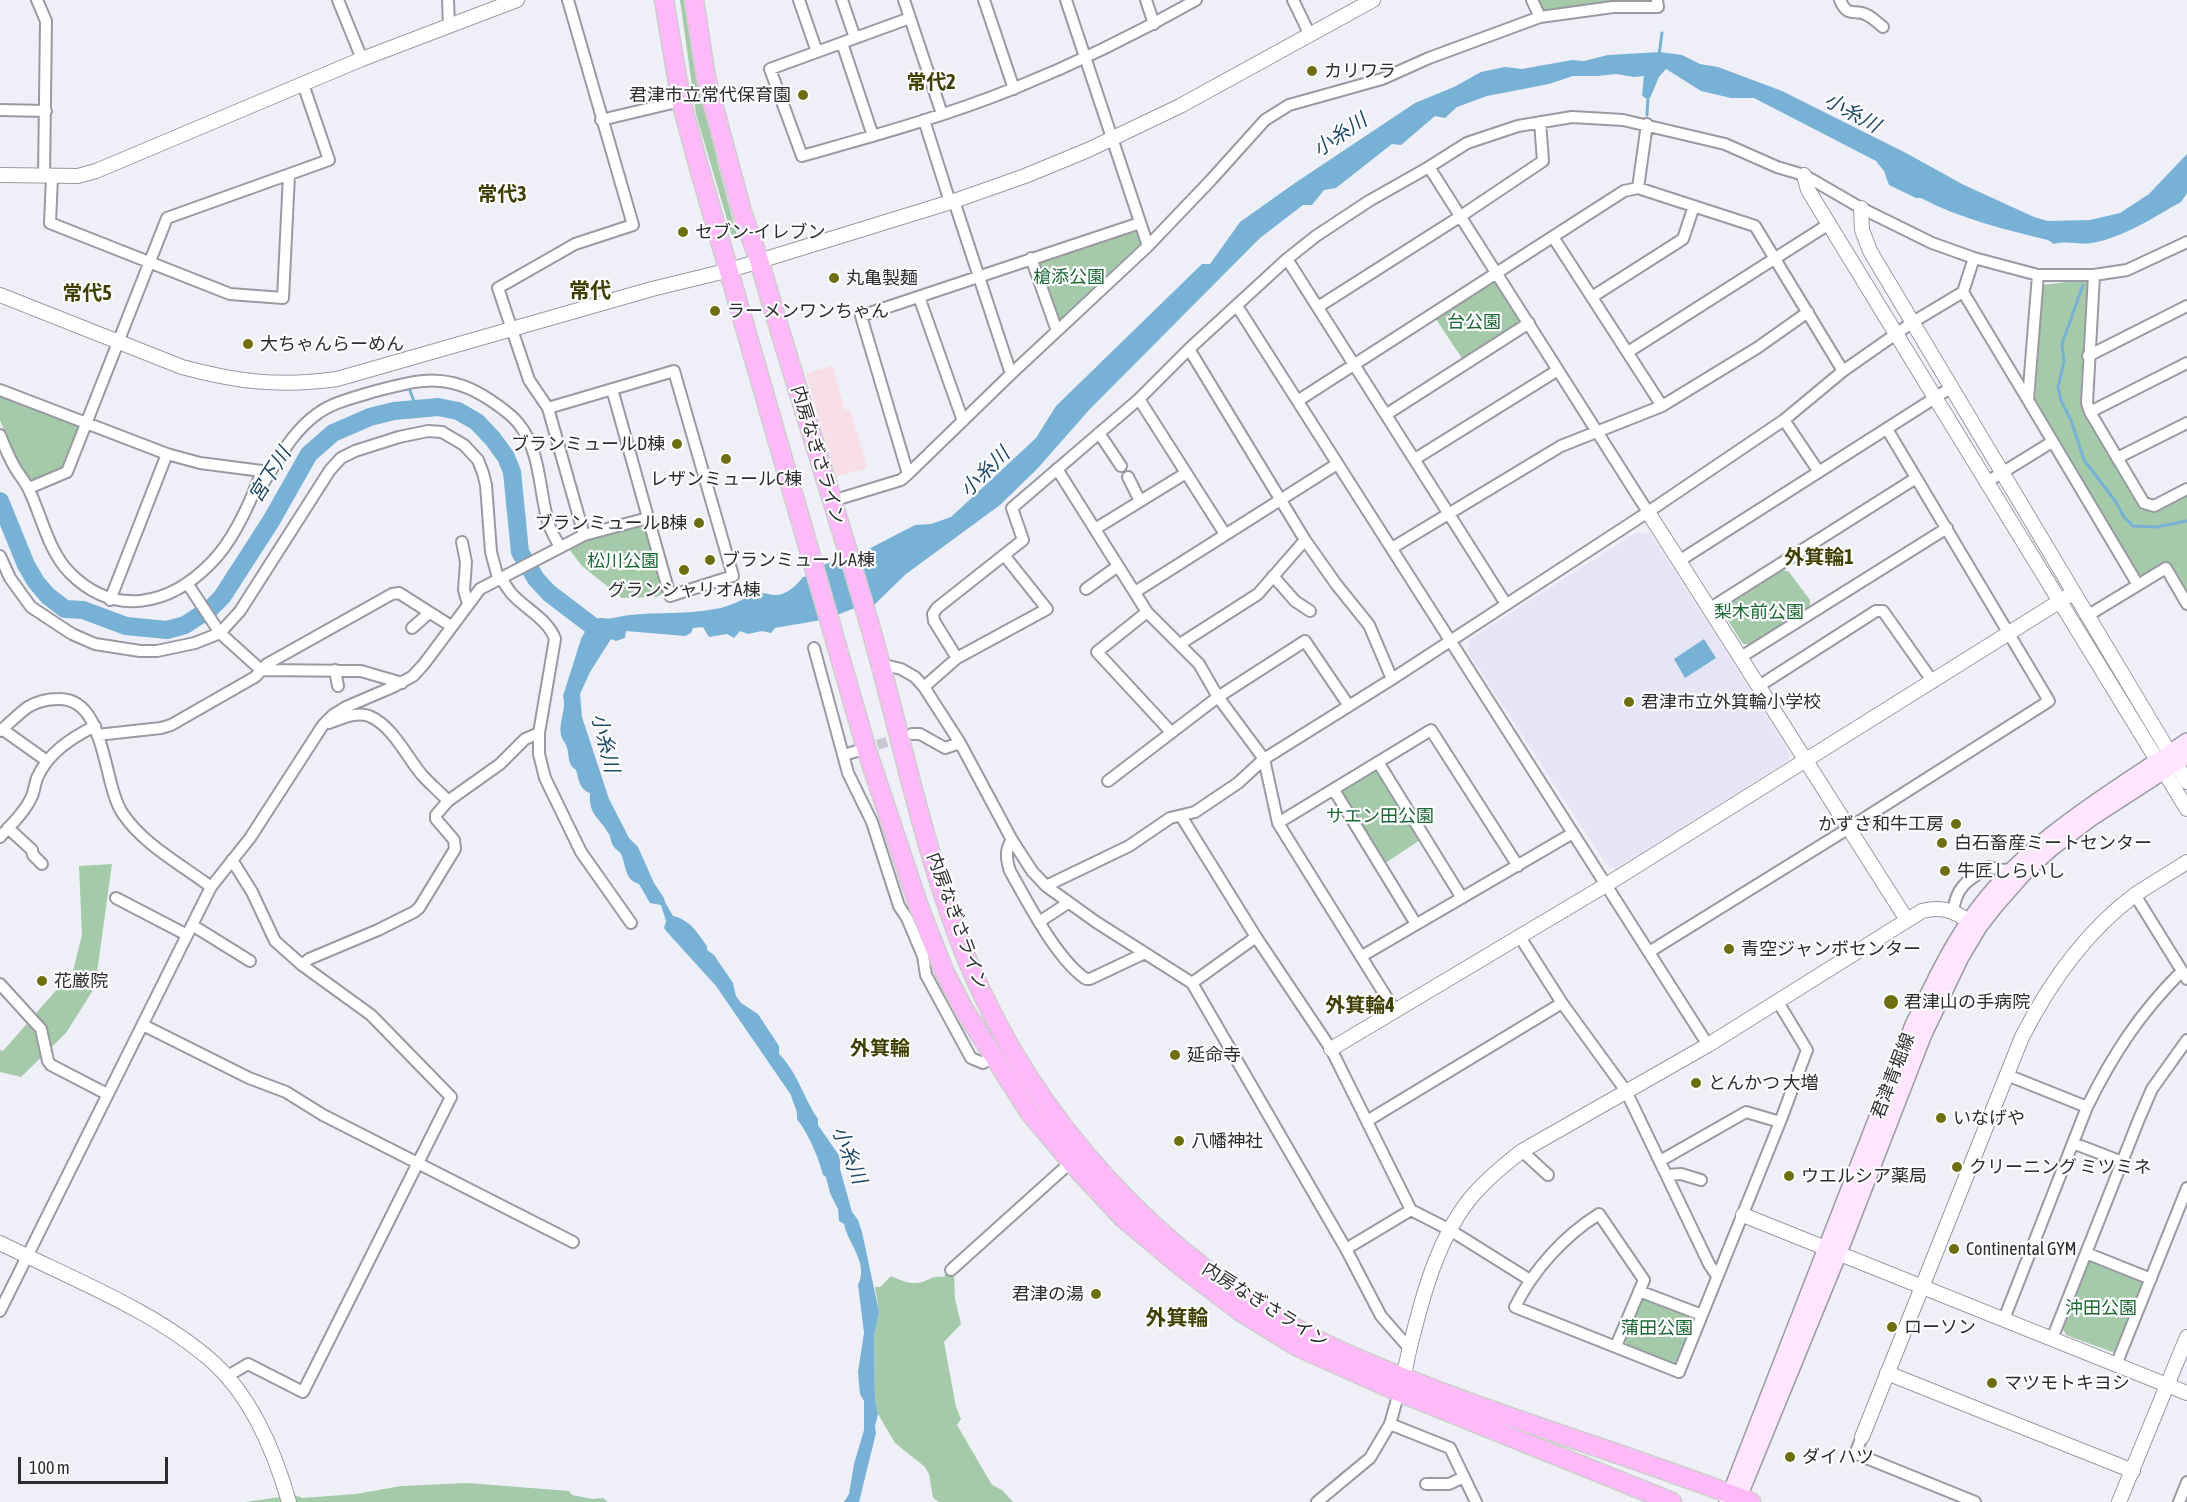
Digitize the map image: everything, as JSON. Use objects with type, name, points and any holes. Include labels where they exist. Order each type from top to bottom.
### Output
[{"type":"highway","name":"内房なぎさライン","points":[[664,0],[681,101],[867,751],[888,843],[963,1008],[1030,1113],[1123,1218],[1241,1312],[1298,1347],[1401,1385],[1623,1455],[1737,1500]]},
{"type":"highway","name":"内房なぎさライン","points":[[694,0],[706,78],[742,212],[759,260],[870,628],[925,833],[970,965],[1029,1077],[1081,1150],[1131,1205],[1204,1267],[1303,1333],[1356,1359],[1401,1385],[1672,1502]]},
{"type":"main road","name":"君津青堀線","points":[[1974,924],[1996,905],[2025,872],[2054,847],[2171,761],[2187,741]]},
{"type":"main road","name":"君津青堀線","points":[[1737,1500],[1832,1250],[1924,1034],[1986,899],[2055,831],[2171,761]]},
{"type":"street","points":[[38,0],[46,21],[50,223],[230,294],[283,298],[289,175]]},
{"type":"street","points":[[338,0],[362,59]]},
{"type":"street","points":[[448,0],[449,26]]},
{"type":"street","points":[[0,175],[78,176],[96,171],[362,59],[517,0]]},
{"type":"street","points":[[568,0],[633,225],[575,244],[498,288],[530,380],[548,408],[584,535]]},
{"type":"street","points":[[799,0],[817,52]]},
{"type":"street","points":[[842,0],[855,38]]},
{"type":"street","points":[[904,0],[942,114]]},
{"type":"street","points":[[984,0],[1014,89]]},
{"type":"street","points":[[1066,0],[1148,246]]},
{"type":"street","points":[[1146,0],[1154,24]]},
{"type":"street","points":[[910,18],[770,69],[802,156],[924,120],[1014,89],[1086,58],[1196,0]]},
{"type":"street","points":[[1293,0],[1310,35]]},
{"type":"street","points":[[0,295],[182,367],[231,379],[254,383],[310,383],[360,373],[652,289],[730,270],[952,202],[1025,176],[1089,150],[1180,106],[1373,0]]},
{"type":"street","points":[[1532,0],[1540,17]]},
{"type":"street","points":[[832,501],[901,480],[908,474],[1148,246],[1265,120],[1289,105],[1382,79],[1429,58],[1540,17],[1612,7],[1658,7],[1657,0]]},
{"type":"street","points":[[1840,0],[1845,9],[1851,13],[1867,14],[1883,27]]},
{"type":"street","points":[[842,43],[873,136]]},
{"type":"street","points":[[29,488],[67,472],[167,218],[329,159],[303,84]]},
{"type":"street","points":[[602,120],[681,101]]},
{"type":"street","points":[[0,110],[46,111]]},
{"type":"street","points":[[957,658],[934,621],[933,615],[937,608],[1023,540],[1012,508],[1139,399],[1189,349],[1287,259],[1316,236],[1369,201],[1467,143],[1518,126],[1572,117],[1647,124],[1725,144],[1804,176],[1861,208],[1932,243],[1974,258],[2038,275],[2094,275],[2127,270],[2187,242]]},
{"type":"street","points":[[924,120],[1011,374]]},
{"type":"street","points":[[1318,307],[1543,161],[1540,122]]},
{"type":"street","points":[[1638,188],[1647,124]]},
{"type":"street","points":[[1429,167],[1907,920]]},
{"type":"street","points":[[1804,176],[1808,190],[1828,224],[2060,601],[2187,782]]},
{"type":"street","points":[[1299,400],[1623,191],[1638,188],[1755,225],[1843,371]]},
{"type":"street","points":[[1592,297],[1683,239],[1694,206]]},
{"type":"street","points":[[1861,208],[1862,230],[1870,251],[2171,761],[2187,809]]},
{"type":"street","points":[[908,474],[861,316],[1140,223]]},
{"type":"street","points":[[1628,352],[1828,224]]},
{"type":"street","points":[[1553,237],[1662,406]]},
{"type":"street","points":[[1031,258],[1057,331]]},
{"type":"street","points":[[1046,886],[1129,846],[1170,818],[1195,812],[1238,783],[1264,759],[1392,679],[1784,420],[1843,371],[1913,322],[1962,292],[1974,258]]},
{"type":"street","points":[[1287,259],[1506,604]]},
{"type":"street","points":[[2028,400],[2038,275]]},
{"type":"street","points":[[2094,275],[2086,403],[2144,504],[2154,506],[2187,489]]},
{"type":"street","points":[[1962,292],[2138,585]]},
{"type":"street","points":[[919,297],[963,421]]},
{"type":"street","points":[[1237,306],[1708,1045]]},
{"type":"street","points":[[2088,356],[2187,306]]},
{"type":"street","points":[[1392,548],[1561,446],[1662,406],[1757,348],[1808,312]]},
{"type":"street","points":[[1387,414],[1529,323]]},
{"type":"street","points":[[1189,349],[1305,540],[1369,625],[1392,679]]},
{"type":"street","points":[[2090,412],[2187,363]]},
{"type":"street","points":[[1415,459],[1558,370]]},
{"type":"street","points":[[548,408],[612,389],[674,371],[733,576],[670,596],[612,389]]},
{"type":"street","points":[[264,482],[294,436],[316,415],[331,405],[391,387],[429,380],[447,380],[476,390],[517,422],[528,437],[555,549]]},
{"type":"street","points":[[1679,561],[1952,387]]},
{"type":"street","points":[[0,390],[167,453],[200,463],[262,471],[252,499],[230,537],[212,562],[188,585],[159,597],[136,603],[110,600],[69,573],[55,553],[29,488],[14,465],[0,435]]},
{"type":"street","points":[[1139,399],[1225,534]]},
{"type":"street","points":[[1784,420],[1819,472]]},
{"type":"street","points":[[2117,458],[2187,423]]},
{"type":"street","points":[[1649,952],[2049,701],[1887,429]]},
{"type":"street","points":[[0,556],[13,584],[31,607],[72,634],[95,645],[157,651],[195,643],[219,631],[240,611],[330,470],[341,458],[355,451],[399,437],[428,431],[442,432],[464,445],[478,460],[486,485],[488,532],[502,576],[512,594],[542,621],[555,639],[539,733],[539,754],[545,778],[581,852],[631,923]]},
{"type":"street","points":[[1099,433],[1121,466]]},
{"type":"street","points":[[1987,482],[2052,442]]},
{"type":"street","points":[[110,600],[167,453]]},
{"type":"street","points":[[1135,592],[1337,464]]},
{"type":"street","points":[[1057,469],[1147,612],[1199,664],[1218,697],[1264,759],[1278,822],[1395,1011]]},
{"type":"street","points":[[1095,529],[1186,473]]},
{"type":"street","points":[[1128,477],[1140,501]]},
{"type":"street","points":[[1709,609],[1916,478]]},
{"type":"street","points":[[0,1311],[211,887],[271,808],[323,725],[346,707],[413,676],[480,589],[584,535],[648,518]]},
{"type":"street","points":[[1741,657],[1947,528]]},
{"type":"street","points":[[1180,644],[1258,594],[1305,540]]},
{"type":"street","points":[[462,542],[466,562],[464,590],[468,604]]},
{"type":"street","points":[[924,687],[957,658],[1047,609],[1004,555]]},
{"type":"street","points":[[1086,589],[1118,566]]},
{"type":"street","points":[[2087,616],[2166,568],[2187,604]]},
{"type":"street","points":[[1273,576],[1295,601],[1310,611]]},
{"type":"street","points":[[188,585],[219,631],[261,670],[361,671],[402,683]]},
{"type":"street","points":[[0,837],[31,797],[47,760],[71,738],[96,731],[161,728],[171,725],[255,677],[267,664],[392,594],[399,593],[451,627]]},
{"type":"street","points":[[1331,1049],[1606,885],[2073,593]]},
{"type":"street","points":[[1759,686],[1876,611],[1882,610],[1933,682]]},
{"type":"street","points":[[1147,612],[1097,652],[1171,732]]},
{"type":"street","points":[[412,628],[429,613]]},
{"type":"street","points":[[1108,781],[1218,697],[1305,641],[1349,706]]},
{"type":"street","points":[[814,648],[848,773],[872,822],[888,843]]},
{"type":"street","points":[[880,663],[901,669],[915,677],[924,687],[960,743],[1012,840],[1032,871],[1046,886],[1068,903],[1192,983],[1346,1249],[1381,1316],[1409,1348]]},
{"type":"street","points":[[335,670],[338,686]]},
{"type":"street","points":[[47,760],[1,730],[28,707],[45,699],[75,702],[92,717],[115,795],[123,814],[147,840],[211,887]]},
{"type":"street","points":[[323,725],[350,715],[369,716],[393,736],[422,776],[448,801]]},
{"type":"street","points":[[1278,822],[1431,730],[1518,866]]},
{"type":"street","points":[[302,965],[309,959],[378,930],[419,908],[454,849],[454,840],[436,819],[436,815],[448,801],[492,770],[525,739],[539,733]]},
{"type":"street","points":[[912,734],[920,734],[945,748],[960,743]]},
{"type":"street","points":[[844,755],[857,751]]},
{"type":"street","points":[[1378,762],[1462,898]]},
{"type":"street","points":[[1334,790],[1416,924]]},
{"type":"street","points":[[1181,816],[1256,937],[1331,1049],[1411,1210],[1450,1230],[1530,1280]]},
{"type":"street","points":[[8,828],[32,850],[33,855],[42,864]]},
{"type":"street","points":[[1362,956],[1573,833]]},
{"type":"street","points":[[1012,840],[1007,846],[1007,862],[1010,871],[1039,922],[1070,965],[1086,979],[1144,952]]},
{"type":"street","points":[[226,1377],[248,1364],[303,1392],[451,1097],[371,1015],[302,965],[275,941],[252,891],[232,860]]},
{"type":"street","points":[[1976,1502],[1859,1455],[1857,1449],[2022,1037],[2038,1006],[2055,979],[2090,937],[2135,896],[2187,862]]},
{"type":"street","points":[[1953,912],[1958,890],[1975,876],[1989,867],[2014,869]]},
{"type":"street","points":[[2004,1319],[2087,1107],[2119,1047],[2152,1002],[2185,975],[2135,896]]},
{"type":"street","points":[[116,897],[190,930],[250,961]]},
{"type":"street","points":[[1039,922],[1068,903]]},
{"type":"street","points":[[1317,1502],[1370,1458],[1390,1424],[1409,1348],[1433,1268],[1450,1230],[1473,1195],[1497,1170],[1522,1151],[1708,1045],[1922,911],[1936,908],[1953,912],[1974,924]]},
{"type":"street","points":[[1192,983],[1256,937]]},
{"type":"street","points":[[1520,937],[1562,1003],[1626,1091],[1709,1264],[1718,1276]]},
{"type":"street","points":[[0,984],[41,1029],[48,1061],[51,1065],[107,1094]]},
{"type":"street","points":[[1616,1346],[1644,1280],[1599,1214],[1555,1251],[1530,1280],[1515,1307],[1679,1372],[1807,1050],[1778,1002]]},
{"type":"street","points":[[1367,1121],[1562,1003]]},
{"type":"street","points":[[143,1025],[249,1078],[286,1092],[323,1115],[573,1242]]},
{"type":"street","points":[[2052,1339],[2152,1089],[2187,1040]]},
{"type":"street","points":[[2007,1075],[2087,1107]]},
{"type":"street","points":[[1660,1161],[1746,1112],[1780,1122]]},
{"type":"street","points":[[2073,1143],[2122,1162]]},
{"type":"street","points":[[1522,1151],[1548,1175]]},
{"type":"street","points":[[951,1269],[1071,1162]]},
{"type":"street","points":[[1667,1174],[1681,1174],[1701,1180]]},
{"type":"street","points":[[2116,1365],[2184,1201],[2187,1188]]},
{"type":"street","points":[[1346,1249],[1411,1210]]},
{"type":"street","points":[[1743,1215],[2187,1393]]},
{"type":"street","points":[[0,1243],[138,1311],[175,1333],[214,1364],[240,1393],[265,1436],[288,1497]]},
{"type":"street","points":[[2086,1253],[2151,1279]]},
{"type":"street","points":[[1639,1291],[1702,1315]]},
{"type":"street","points":[[2119,1502],[2187,1336]]},
{"type":"street","points":[[1887,1373],[2133,1471]]},
{"type":"street","points":[[1390,1424],[1450,1448],[1476,1502]]},
{"type":"street","points":[[1426,1484],[1449,1484],[1464,1477]]},
{"type":"street","points":[[2179,1502],[2187,1482]]},
{"type":"shaded area","points":[[832,366],[845,410],[850,409],[867,468],[836,477],[806,374]]},
{"type":"shaded area","name":"君津市立外箕輪小学校","points":[[1637,532],[1651,534],[1789,751],[1789,760],[1617,869],[1606,864],[1468,652],[1469,640]]},
{"type":"green space","points":[[680,0],[687,0],[718,165],[738,239],[734,239],[731,233],[696,114]]},
{"type":"green space","points":[[1536,0],[1649,0],[1645,5],[1545,12],[1540,9]]},
{"type":"green space","name":"槍添公園","points":[[1137,229],[1142,241],[1141,246],[1060,322],[1057,321],[1037,264],[1039,259]]},
{"type":"green space","name":"台公園","points":[[1495,278],[1520,317],[1519,324],[1463,360],[1434,316]]},
{"type":"green space","points":[[2084,280],[2088,282],[2083,404],[2144,508],[2187,492],[2187,595],[2166,563],[2137,577],[2035,401],[2042,285]]},
{"type":"green space","points":[[0,395],[79,423],[81,427],[65,468],[32,482],[18,463],[0,420]]},
{"type":"green space","name":"松川公園","points":[[640,525],[645,528],[664,593],[656,597],[622,598],[582,566],[569,549],[586,540]]},
{"type":"green space","name":"梨木前公園","points":[[1783,570],[1789,572],[1810,600],[1810,606],[1752,644],[1743,644],[1724,614],[1725,607]]},
{"type":"green space","name":"サエン田公園","points":[[1374,771],[1378,773],[1420,837],[1420,840],[1387,862],[1383,862],[1341,796],[1342,790]]},
{"type":"green space","points":[[112,864],[95,987],[66,1033],[21,1077],[0,1072],[0,1050],[3,1051],[73,971],[82,935],[79,866]]},
{"type":"green space","name":"沖田公園","points":[[2090,1260],[2142,1279],[2143,1282],[2118,1349],[2112,1352],[2066,1335],[2061,1325]]},
{"type":"green space","points":[[946,1273],[954,1273],[955,1299],[961,1324],[944,1342],[956,1407],[961,1419],[957,1425],[992,1485],[1002,1490],[1013,1502],[939,1502],[933,1498],[929,1474],[924,1466],[895,1443],[878,1414],[875,1399],[874,1337],[879,1312],[875,1287],[880,1287],[891,1276],[916,1283],[934,1277],[944,1277]]},
{"type":"green space","name":"蒲田公園","points":[[1642,1296],[1696,1318],[1677,1363],[1627,1345],[1624,1338]]},
{"type":"green space","points":[[468,1483],[569,1491],[572,1495],[593,1499],[603,1498],[608,1502],[245,1502],[295,1495],[302,1498],[356,1494],[401,1486]]},
{"type":"water","points":[[1660,52],[1682,55],[1700,64],[1718,67],[1782,91],[1906,153],[1962,184],[2034,217],[2048,221],[2090,220],[2120,213],[2149,194],[2187,154],[2187,193],[2181,202],[2116,236],[2092,243],[2054,244],[2048,240],[1967,218],[1921,198],[1916,198],[1889,185],[1884,171],[1876,161],[1754,98],[1731,98],[1701,91],[1666,69],[1659,77],[1650,98],[1642,95],[1644,76],[1616,74],[1573,76],[1549,84],[1487,96],[1457,107],[1445,118],[1435,116],[1401,145],[1392,144],[1336,188],[1324,190],[1312,205],[1303,205],[1260,238],[1089,410],[1038,468],[1000,505],[906,574],[873,606],[857,555],[915,525],[931,524],[951,517],[1036,438],[1056,406],[1202,264],[1210,264],[1240,222],[1295,183],[1415,103],[1454,87],[1481,72],[1505,67],[1522,69],[1572,60],[1584,61],[1608,55]]},
{"type":"water","points":[[843,558],[857,607],[835,616],[820,566]]},
{"type":"water","points":[[808,576],[821,620],[775,628],[771,633],[762,631],[748,634],[740,631],[734,638],[727,634],[709,637],[703,627],[693,628],[691,633],[685,636],[626,631],[625,638],[616,641],[611,639],[590,672],[580,694],[582,717],[609,799],[629,838],[638,847],[654,883],[673,916],[693,927],[707,946],[707,950],[714,955],[733,983],[736,996],[741,1003],[758,1014],[779,1046],[779,1054],[796,1077],[818,1119],[818,1125],[840,1157],[840,1169],[852,1212],[862,1232],[879,1312],[874,1337],[875,1399],[878,1414],[876,1433],[859,1502],[844,1502],[849,1494],[854,1464],[864,1430],[864,1401],[860,1394],[858,1372],[864,1333],[858,1285],[861,1269],[857,1254],[844,1224],[839,1221],[838,1209],[830,1193],[826,1177],[797,1119],[791,1095],[716,986],[664,928],[666,921],[661,905],[650,903],[639,884],[628,875],[621,854],[614,847],[609,834],[593,811],[590,793],[582,786],[576,770],[570,763],[560,730],[563,696],[581,639],[588,626],[570,610],[583,611],[592,621],[597,618],[638,614],[702,611],[721,608],[761,593],[782,594],[794,587],[803,577]]},
{"type":"water","points":[[1704,639],[1716,658],[1685,678],[1674,659]]},
{"type":"waterway","points":[[1659,55],[1662,33]]},
{"type":"waterway","points":[[1647,115],[1648,96]]},
{"type":"waterway","points":[[2083,285],[2062,344],[2064,362],[2058,387],[2061,401],[2071,420],[2084,460],[2116,502],[2124,517],[2133,526],[2156,527],[2187,521]]},
{"type":"waterway","points":[[409,388],[417,409]]},
{"type":"waterway","name":"宮下川","points":[[0,501],[26,565],[48,596],[65,609],[83,610],[126,626],[167,630],[185,625],[211,608],[222,597],[271,521],[309,454],[333,433],[370,417],[394,411],[438,407],[458,411],[477,422],[506,457],[512,472],[520,552],[536,579],[549,593],[591,625]]},
{"type":"tunnel","points":[[863,749],[903,737]]},
{"type":"place","name":"カリワラ","points":[[1312,71]]},
{"type":"place","name":"君津市立常代保育園","points":[[803,95]]},
{"type":"place","name":"セブン-イレブン","points":[[683,232]]},
{"type":"place","name":"丸亀製麺","points":[[834,278]]},
{"type":"place","name":"ラーメンワンちゃん","points":[[715,311]]},
{"type":"place","name":"大ちゃんらーめん","points":[[248,344]]},
{"type":"place","name":"ブランミュールD棟","points":[[677,444]]},
{"type":"place","name":"レザンミュールC棟","points":[[726,459]]},
{"type":"place","name":"ブランミュールB棟","points":[[699,523]]},
{"type":"place","name":"ブランミュールA棟","points":[[710,560]]},
{"type":"place","name":"グランシャリオA棟","points":[[684,570]]},
{"type":"place","name":"君津市立外箕輪小学校","points":[[1629,702]]},
{"type":"place","name":"かずさ和牛工房","points":[[1956,824]]},
{"type":"place","name":"白石畜産ミートセンター","points":[[1942,843]]},
{"type":"place","name":"牛匠しらいし","points":[[1945,871]]},
{"type":"place","name":"青空ジャンボセンター","points":[[1729,949]]},
{"type":"place","name":"花厳院","points":[[42,981]]},
{"type":"place","name":"君津山の手病院","points":[[1891,1002]]},
{"type":"place","name":"延命寺","points":[[1175,1055]]},
{"type":"place","name":"とんかつ 大増","points":[[1696,1083]]},
{"type":"place","name":"いなげや","points":[[1941,1118]]},
{"type":"place","name":"八幡神社","points":[[1179,1141]]},
{"type":"place","name":"クリーニング ミツミネ","points":[[1957,1167]]},
{"type":"place","name":"ウエルシア薬局","points":[[1789,1176]]},
{"type":"place","name":"Continental GYM","points":[[1954,1249]]},
{"type":"place","name":"君津の湯","points":[[1096,1294]]},
{"type":"place","name":"ローソン","points":[[1892,1327]]},
{"type":"place","name":"マツモトキヨシ","points":[[1992,1383]]},
{"type":"place","name":"ダイハツ","points":[[1790,1457]]},
{"type":"district","name":"常代2","points":[[931,83]]},
{"type":"district","name":"常代3","points":[[502,195]]},
{"type":"district","name":"常代","points":[[590,291]]},
{"type":"district","name":"常代5","points":[[87,294]]},
{"type":"district","name":"外箕輪1","points":[[1819,558]]},
{"type":"district","name":"外箕輪4","points":[[1360,1006]]},
{"type":"district","name":"外箕輪","points":[[880,1049]]},
{"type":"district","name":"外箕輪","points":[[1177,1318]]},
{"type":"water label","name":"小糸川","points":[[1852,113]]},
{"type":"water label","name":"小糸川","points":[[1340,135]]},
{"type":"water label","name":"小糸川","points":[[985,472]]},
{"type":"water label","name":"小糸川","points":[[605,743]]},
{"type":"water label","name":"小糸川","points":[[849,1155]]}]
